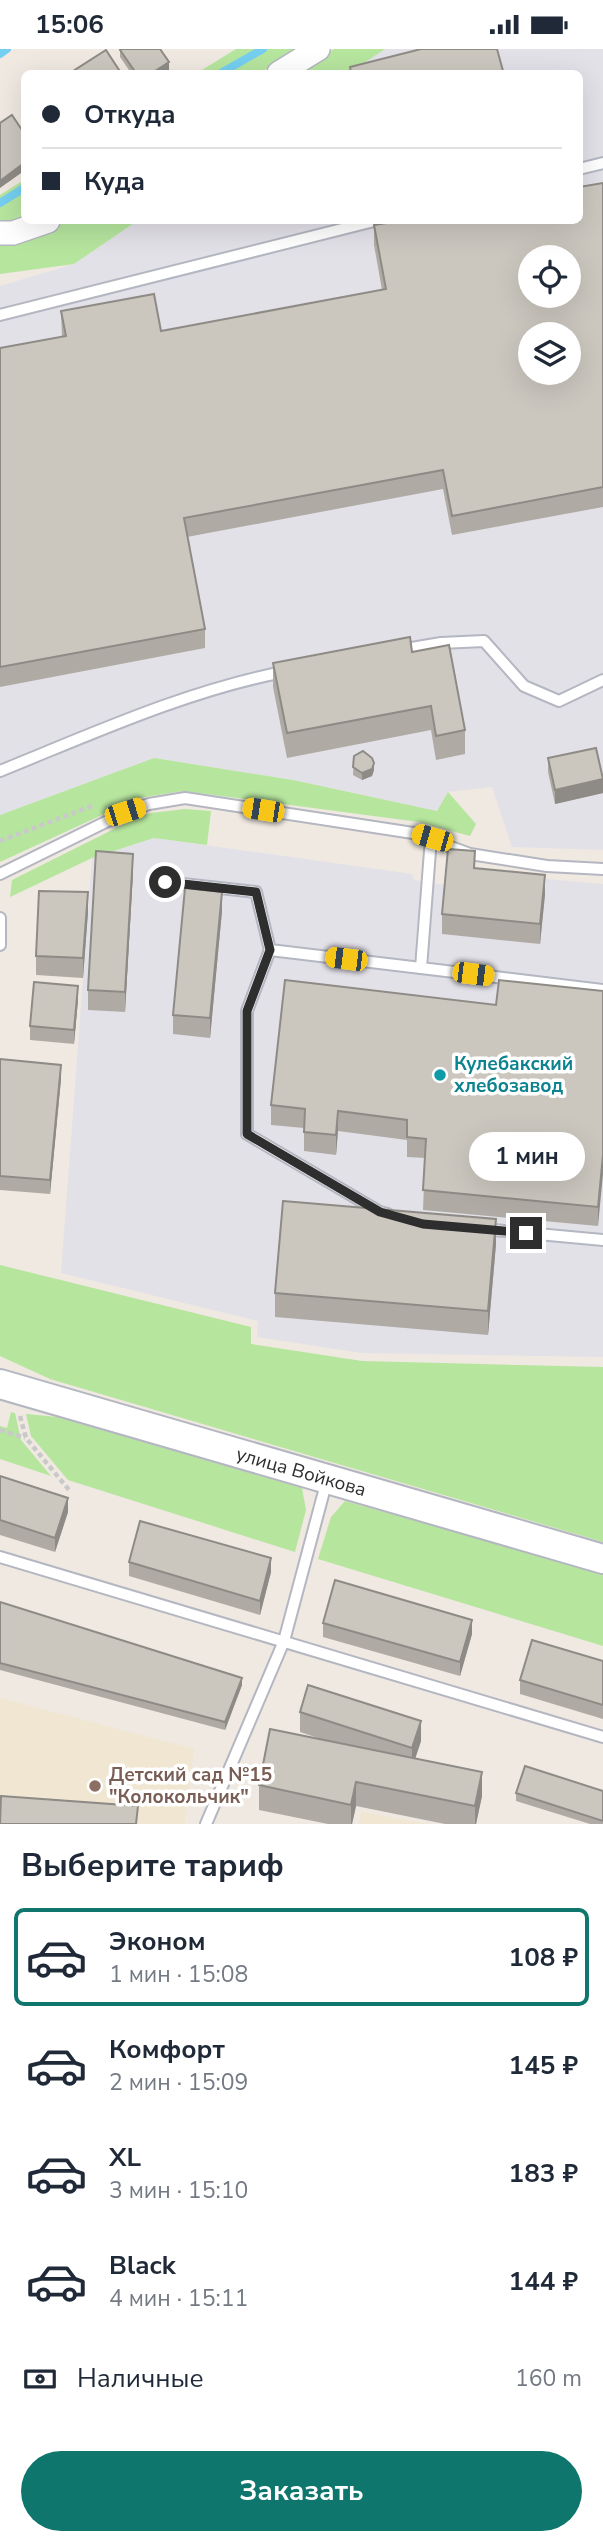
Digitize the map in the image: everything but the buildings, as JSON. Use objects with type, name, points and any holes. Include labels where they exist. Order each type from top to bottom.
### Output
[{"type":"street","points":[[284,70],[318,49]]},
{"type":"street","points":[[0,233],[13,233],[39,224]]},
{"type":"street","name":"улица Войкова","points":[[0,1384],[603,1559]]},
{"type":"lane","points":[[583,168],[603,163]]},
{"type":"lane","points":[[0,315],[362,224]]},
{"type":"lane","points":[[387,653],[441,643],[484,641],[524,686],[559,701],[603,680]]},
{"type":"lane","points":[[0,771],[146,712],[239,680],[306,668]]},
{"type":"lane","points":[[0,874],[125,812],[149,804],[185,798],[413,833],[432,838],[470,855],[547,866],[603,869]]},
{"type":"lane","points":[[421,968],[432,838]]},
{"type":"lane","points":[[165,882],[256,892],[270,950],[247,1011],[247,1134],[380,1212],[402,1218]]},
{"type":"lane","points":[[0,918],[0,945]]},
{"type":"lane","points":[[270,950],[603,990]]},
{"type":"lane","points":[[464,1228],[603,1240]]},
{"type":"lane","points":[[206,1824],[284,1641],[327,1480]]},
{"type":"lane","points":[[0,1557],[603,1737]]},
{"type":"path","points":[[17,1406],[26,1439],[69,1490]]},
{"type":"path","points":[[0,1430],[26,1439]]},
{"type":"shaded area","points":[[385,49],[603,49],[603,850],[512,847],[492,787],[448,792],[437,811],[293,780],[154,758],[0,815],[0,286],[74,264],[133,224],[583,224],[583,70],[354,70]]},
{"type":"shaded area","name":"Кулебакский хлебозавод","points":[[155,838],[412,874],[414,880],[446,885],[545,894],[546,879],[603,884],[603,1357],[362,1353],[257,1337],[258,1321],[61,1273],[92,858]]},
{"type":"shaded area","name":"Детский сад №15 \"Колокольчик\"","points":[[0,1698],[194,1749],[185,1824],[0,1824]]},
{"type":"shaded area","points":[[361,1812],[428,1824],[359,1824]]},
{"type":"green space","points":[[236,49],[298,49],[265,70],[202,70]]},
{"type":"green space","points":[[334,49],[385,49],[354,70],[301,70]]},
{"type":"green space","points":[[21,182],[21,219],[0,222],[0,195]]},
{"type":"green space","points":[[62,224],[133,224],[74,264],[0,274],[0,244],[28,240]]},
{"type":"green space","points":[[154,758],[293,780],[437,811],[448,792],[476,824],[470,836],[419,822],[183,791],[139,798],[0,862],[0,815]]},
{"type":"green space","points":[[185,809],[211,811],[207,845],[154,838],[92,858],[10,897],[12,880],[134,819],[151,813]]},
{"type":"green space","points":[[0,1265],[251,1327],[251,1344],[362,1361],[603,1367],[603,1542],[50,1379],[0,1356]]},
{"type":"green space","points":[[11,1412],[15,1413],[21,1440],[51,1476],[0,1459],[0,1426],[7,1428]]},
{"type":"green space","points":[[26,1414],[57,1417],[302,1488],[306,1510],[295,1552],[68,1480],[31,1436]]},
{"type":"green space","points":[[345,1501],[603,1573],[603,1646],[318,1559],[331,1517]]},
{"type":"waterway","points":[[0,54],[7,49]]},
{"type":"waterway","points":[[226,70],[263,49]]},
{"type":"waterway","points":[[0,203],[21,190]]},
{"type":"place","name":"Кулебакский хлебозавод","points":[[440,1075]]},
{"type":"place","name":"Детский сад №15 \"Колокольчик\"","points":[[95,1786]]},
{"type":"route","points":[[165,882],[256,892],[270,950],[247,1011],[247,1134],[380,1212],[423,1224],[526,1233]]}]
